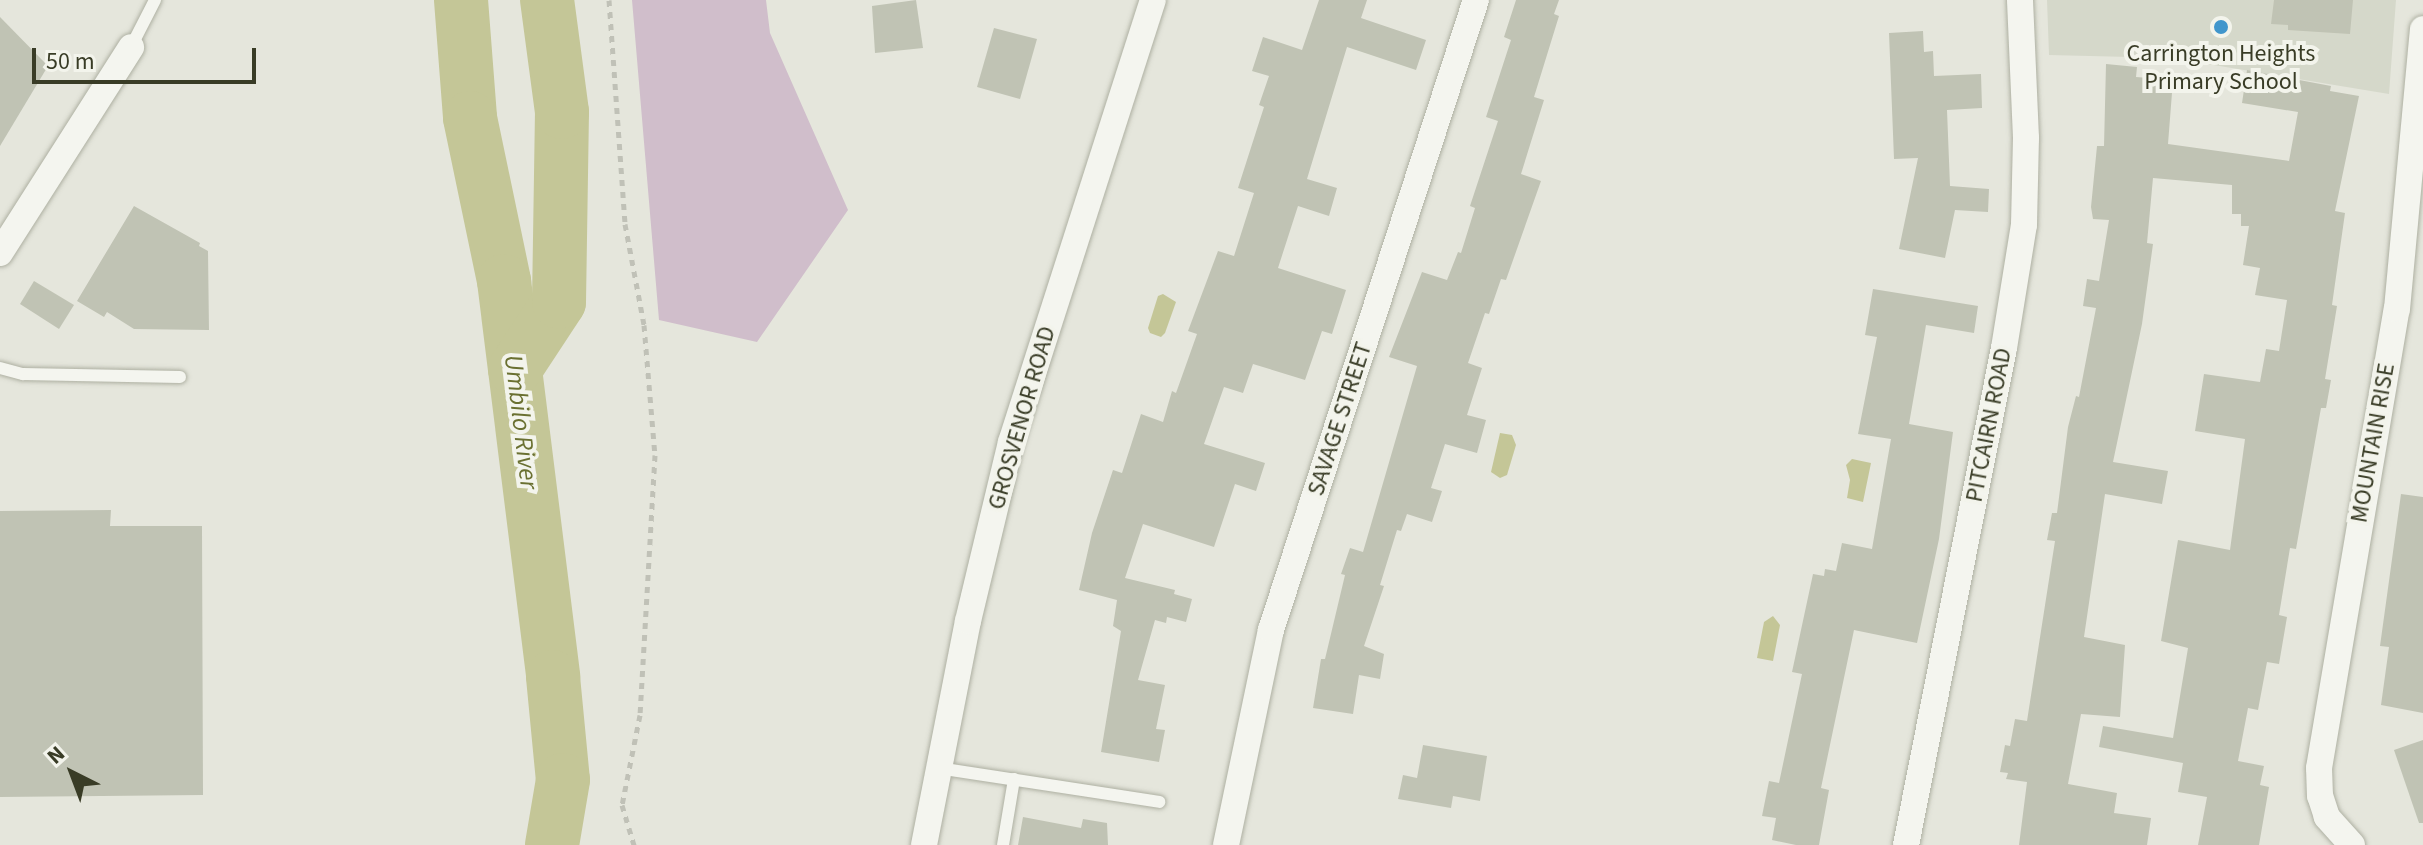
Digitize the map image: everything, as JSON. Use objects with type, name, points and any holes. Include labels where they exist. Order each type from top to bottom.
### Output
[{"type":"street","name":"GROSVENOR ROAD","points":[[924,845],[938,768],[1011,442],[1153,0]]},
{"type":"street","name":"SAVAGE STREET","points":[[1226,845],[1253,702],[1271,630],[1476,0]]},
{"type":"street","name":"PITCAIRN ROAD","points":[[1906,845],[2004,348],[2024,225],[2026,138],[2020,0]]},
{"type":"street","name":"MOUNTAIN RISE","points":[[2352,845],[2327,817],[2320,796],[2319,768],[2397,309],[2423,29]]},
{"type":"street","points":[[0,253],[131,47]]},
{"type":"lane","points":[[131,47],[155,0]]},
{"type":"lane","points":[[0,368],[23,374],[180,377]]},
{"type":"lane","points":[[938,768],[1159,802]]},
{"type":"lane","points":[[1003,845],[1014,779]]},
{"type":"path","points":[[609,0],[625,224],[644,325],[655,455],[640,715],[622,805],[634,845]]},
{"type":"shaded area","points":[[632,0],[766,0],[770,33],[848,210],[757,342],[659,320]]},
{"type":"shaded area","name":"Carrington Heights Primary School","points":[[2047,0],[2396,0],[2389,94],[2171,58],[2049,55]]},
{"type":"shaded area","points":[[1163,294],[1176,302],[1161,337],[1150,333],[1148,328],[1158,296]]},
{"type":"shaded area","points":[[1500,433],[1512,435],[1516,445],[1507,475],[1500,478],[1491,472]]},
{"type":"shaded area","points":[[1852,459],[1871,463],[1863,502],[1847,498],[1850,480],[1846,465]]},
{"type":"shaded area","points":[[1773,616],[1780,625],[1773,661],[1757,658],[1764,622]]},
{"type":"building","points":[[916,0],[923,48],[875,53],[872,6]]},
{"type":"building","points":[[1319,0],[1367,0],[1361,18],[1426,40],[1416,70],[1347,47],[1307,179],[1337,188],[1329,216],[1298,206],[1278,268],[1346,290],[1332,334],[1322,331],[1305,380],[1253,364],[1243,393],[1224,387],[1204,444],[1265,463],[1256,491],[1235,484],[1214,547],[1143,524],[1125,578],[1175,590],[1174,594],[1192,599],[1186,622],[1167,617],[1166,623],[1155,620],[1138,680],[1165,685],[1156,729],[1165,730],[1159,762],[1101,752],[1121,631],[1113,626],[1117,600],[1079,590],[1092,533],[1113,470],[1122,473],[1141,414],[1163,422],[1172,391],[1176,393],[1197,334],[1188,331],[1218,251],[1234,256],[1254,193],[1238,188],[1264,107],[1259,105],[1269,76],[1252,71],[1263,37],[1302,50]]},
{"type":"building","points":[[1516,0],[1559,0],[1554,14],[1559,16],[1534,97],[1544,100],[1521,174],[1541,181],[1506,280],[1501,279],[1489,314],[1485,313],[1468,363],[1482,368],[1467,415],[1486,420],[1477,453],[1445,444],[1431,488],[1442,491],[1432,522],[1407,514],[1401,531],[1397,530],[1380,585],[1384,586],[1364,646],[1384,654],[1380,679],[1359,675],[1353,714],[1313,708],[1321,659],[1325,659],[1345,575],[1341,574],[1350,548],[1363,552],[1417,366],[1389,357],[1422,272],[1447,280],[1458,252],[1461,253],[1475,208],[1470,206],[1498,121],[1486,117],[1511,40],[1504,37]]},
{"type":"building","points":[[2274,0],[2353,0],[2350,34],[2288,30],[2288,25],[2271,24]]},
{"type":"building","points":[[0,17],[48,66],[0,146]]},
{"type":"building","points":[[994,28],[1037,39],[1020,99],[977,87]]},
{"type":"building","points":[[1923,31],[1924,52],[1933,51],[1934,76],[1981,74],[1982,108],[1947,110],[1950,186],[1989,189],[1988,212],[1955,210],[1945,258],[1899,249],[1918,158],[1894,159],[1889,33]]},
{"type":"building","points":[[2106,64],[2137,67],[2136,77],[2173,80],[2168,144],[2289,161],[2298,112],[2242,103],[2247,70],[2331,86],[2330,91],[2359,96],[2335,211],[2345,213],[2332,305],[2337,306],[2325,379],[2331,380],[2326,408],[2321,408],[2296,549],[2290,548],[2279,615],[2287,617],[2279,664],[2267,662],[2258,710],[2248,708],[2238,761],[2264,766],[2260,785],[2269,787],[2259,845],[2198,845],[2207,797],[2178,792],[2183,763],[2099,747],[2103,726],[2173,738],[2188,648],[2161,641],[2178,540],[2230,550],[2245,439],[2195,431],[2204,374],[2260,382],[2266,349],[2279,351],[2287,300],[2255,295],[2260,268],[2243,265],[2249,226],[2241,226],[2241,214],[2232,214],[2232,185],[2153,178],[2147,243],[2153,244],[2142,324],[2113,462],[2168,471],[2162,504],[2105,494],[2084,637],[2125,645],[2120,717],[2081,714],[2068,784],[2117,793],[2114,813],[2151,818],[2147,845],[2019,845],[2027,782],[2006,779],[2008,773],[2000,772],[2005,745],[2010,746],[2015,719],[2027,721],[2055,541],[2047,540],[2052,513],[2057,513],[2068,427],[2076,396],[2079,397],[2096,308],[2083,306],[2087,279],[2099,281],[2109,220],[2093,219],[2091,207],[2097,146],[2104,146]]},
{"type":"building","points":[[134,206],[200,243],[199,246],[208,251],[209,330],[134,329],[107,312],[104,317],[77,301]]},
{"type":"building","points":[[34,281],[74,305],[59,329],[20,304]]},
{"type":"building","points":[[1873,289],[1978,306],[1974,333],[1926,325],[1909,424],[1953,432],[1939,539],[1917,643],[1854,630],[1821,788],[1829,790],[1819,845],[1796,845],[1772,840],[1776,818],[1762,816],[1769,781],[1779,783],[1802,674],[1792,672],[1813,574],[1824,576],[1825,569],[1836,571],[1842,543],[1872,549],[1891,439],[1858,434],[1877,337],[1865,335]]},
{"type":"building","points":[[2401,494],[2423,497],[2423,713],[2381,705],[2389,647],[2380,646]]},
{"type":"building","points":[[111,510],[110,526],[202,526],[203,795],[0,797],[0,511]]},
{"type":"building","points":[[2423,740],[2423,823],[2419,823],[2394,750]]},
{"type":"building","points":[[1423,745],[1487,756],[1480,801],[1453,796],[1451,808],[1398,799],[1403,775],[1417,778]]},
{"type":"building","points":[[1023,817],[1081,828],[1083,819],[1107,823],[1108,845],[1018,845]]},
{"type":"waterway","name":"Umbilo River","points":[[461,0],[470,118],[504,281],[553,677],[563,780],[552,845]]},
{"type":"waterway","points":[[515,369],[559,302],[562,112],[547,0]]},
{"type":"place","name":"Carrington Heights Primary School","points":[[2221,27]]}]
